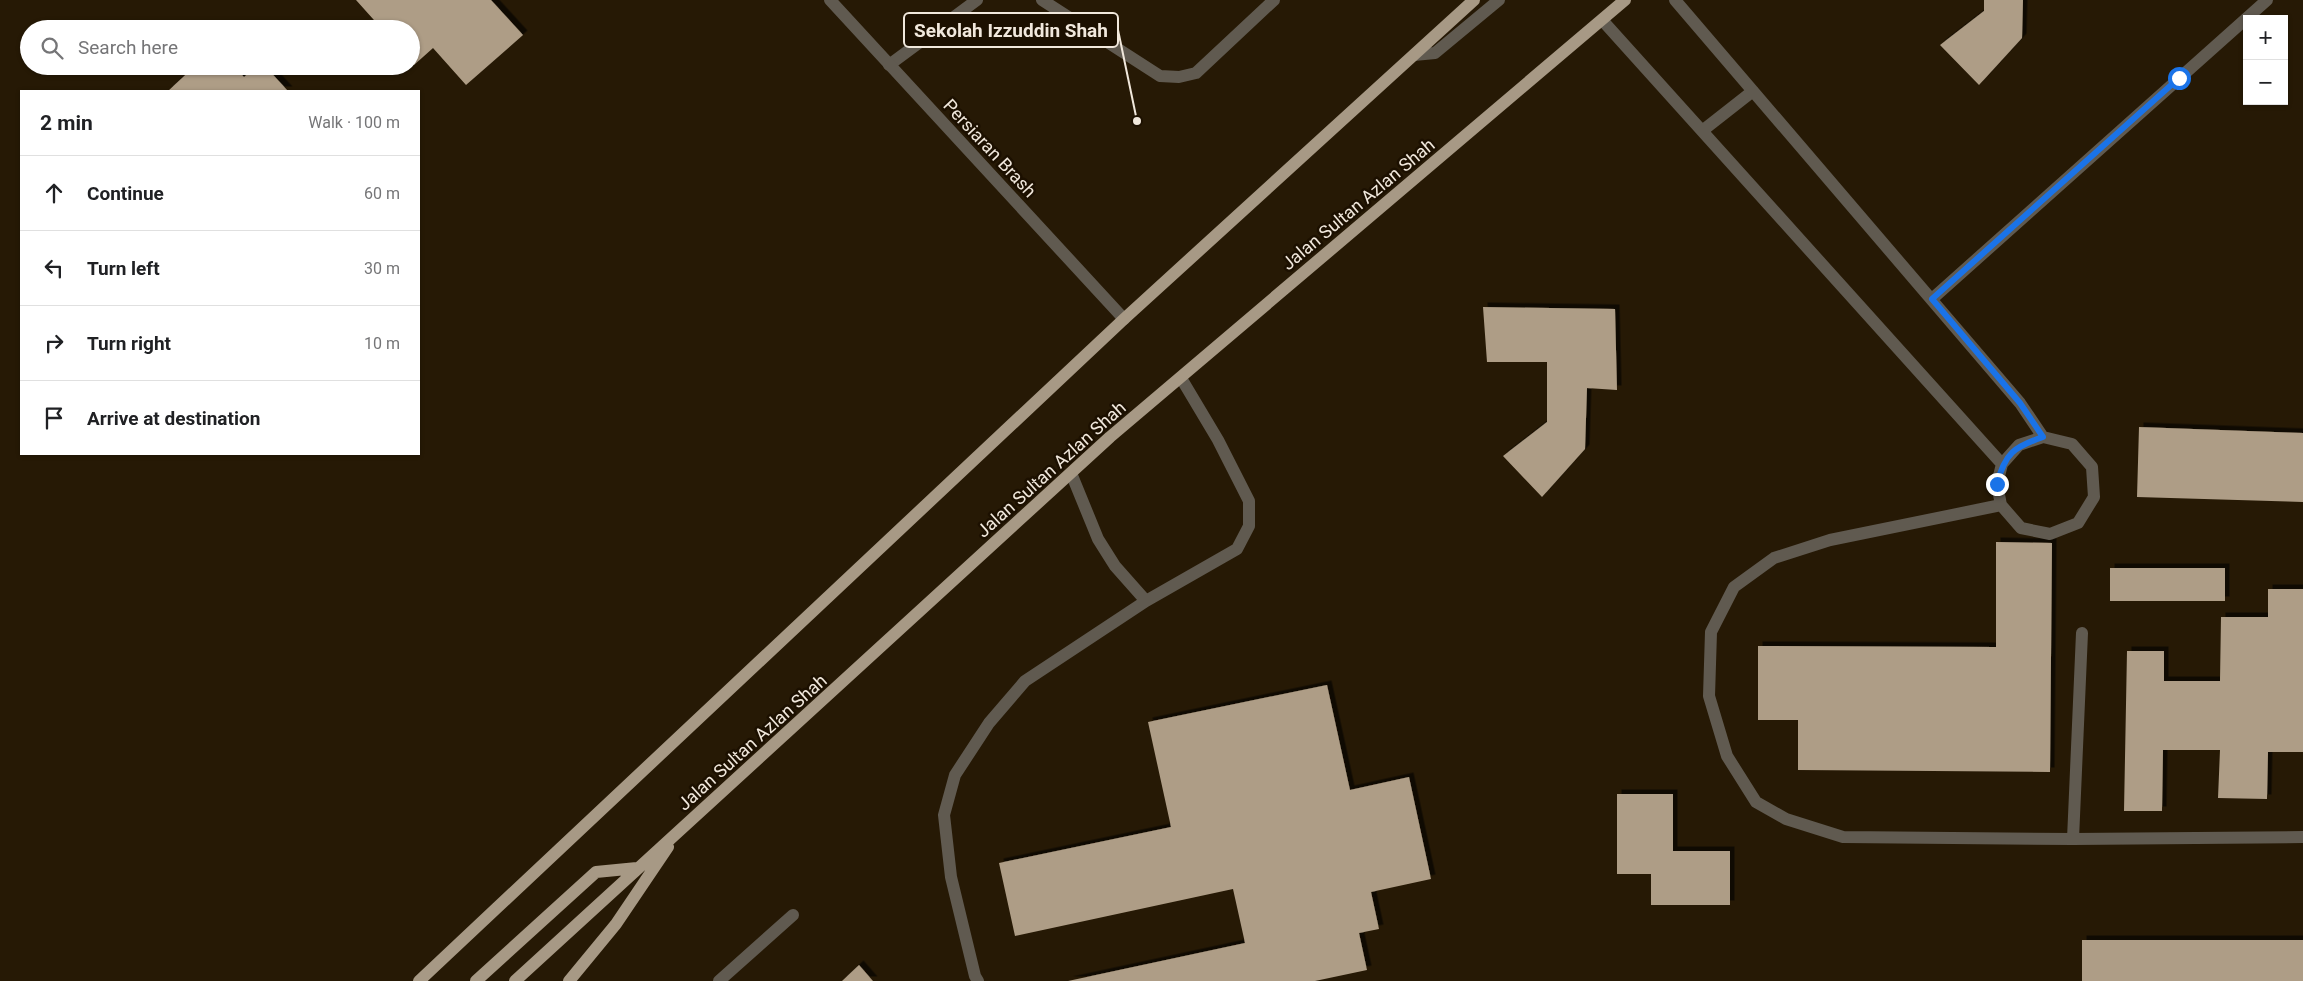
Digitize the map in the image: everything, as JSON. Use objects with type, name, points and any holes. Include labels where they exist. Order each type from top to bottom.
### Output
[{"type":"main road","points":[[419,981],[1124,319],[1474,0]]},
{"type":"main road","name":"Jalan Sultan Azlan Shah","points":[[515,981],[1110,437],[1625,0]]},
{"type":"main road","points":[[569,981],[616,924],[678,833]]},
{"type":"main road","points":[[476,981],[596,872],[638,868]]},
{"type":"street","name":"Persiaran Brash","points":[[830,0],[1124,319]]},
{"type":"street","points":[[889,65],[977,0]]},
{"type":"street","points":[[1042,0],[1160,76],[1179,77],[1196,74],[1274,0]]},
{"type":"street","points":[[1414,55],[1435,53],[1499,0]]},
{"type":"street","points":[[1675,0],[2020,403],[2043,437]]},
{"type":"street","points":[[1932,299],[2267,0]]},
{"type":"street","points":[[1602,21],[2002,464]]},
{"type":"street","points":[[1702,131],[1753,91]]},
{"type":"street","points":[[978,981],[975,976],[951,877],[944,815],[955,775],[989,723],[1025,680],[1146,601],[1237,549],[1249,526],[1249,500],[1218,440],[1181,378]]},
{"type":"street","points":[[2043,437],[2072,444],[2092,467],[2094,497],[2078,523],[2050,534],[2021,528],[2001,504],[1997,484],[2002,464],[2019,445],[2043,437]]},
{"type":"street","points":[[1071,473],[1098,539],[1115,566],[1146,601]]},
{"type":"street","points":[[2001,504],[1830,540],[1774,558],[1734,587],[1711,632],[1709,696],[1727,756],[1756,802],[1786,819],[1843,837],[2073,839],[2303,837]]},
{"type":"street","points":[[2073,839],[2082,633]]},
{"type":"street","points":[[719,981],[793,915]]},
{"type":"building","points":[[356,0],[491,0],[523,35],[466,85],[433,48],[420,60],[420,20],[374,20]]},
{"type":"building","points":[[1984,0],[2023,0],[2022,38],[1979,85],[1940,45],[1984,11]]},
{"type":"building","points":[[185,75],[242,75],[244,77],[246,75],[273,75],[287,90],[169,90]]},
{"type":"building","points":[[1483,307],[1615,309],[1617,390],[1587,388],[1585,449],[1542,497],[1503,456],[1547,422],[1547,362],[1487,362]]},
{"type":"building","points":[[2139,427],[2303,433],[2303,502],[2137,497]]},
{"type":"building","points":[[1996,542],[2052,543],[2050,772],[1798,770],[1798,720],[1758,720],[1758,646],[1996,647]]},
{"type":"building","points":[[2110,568],[2225,568],[2225,601],[2110,601]]},
{"type":"building","points":[[2268,589],[2303,589],[2303,752],[2268,752],[2267,799],[2218,798],[2220,750],[2163,750],[2162,811],[2124,811],[2127,651],[2164,651],[2164,681],[2220,681],[2221,617],[2268,617]]},
{"type":"building","points":[[1327,685],[1350,790],[1409,777],[1431,879],[1371,892],[1379,929],[1359,933],[1367,970],[1315,981],[1068,981],[1245,943],[1233,889],[1015,936],[999,863],[1171,827],[1148,722]]},
{"type":"building","points":[[1617,794],[1673,794],[1673,851],[1730,851],[1730,905],[1651,905],[1651,874],[1617,874]]},
{"type":"building","points":[[2082,940],[2303,940],[2303,981],[2082,981]]},
{"type":"building","points":[[859,965],[873,981],[842,981]]},
{"type":"place","name":"Sekolah Izzuddin Shah","points":[[1137,121]]},
{"type":"route","points":[[1997,484],[2002,464],[2019,445],[2043,437],[2020,403],[1932,299],[2179,78]]}]
